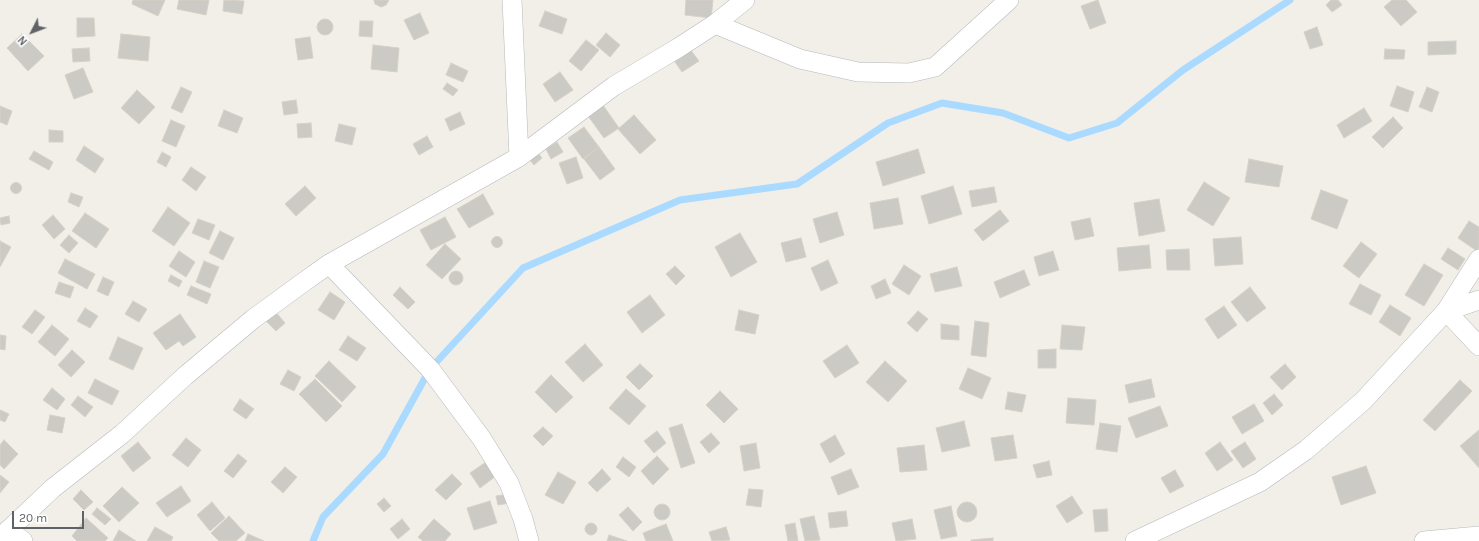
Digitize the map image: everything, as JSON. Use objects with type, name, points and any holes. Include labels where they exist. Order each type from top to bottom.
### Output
[{"type":"street","points":[[512,0],[519,157]]},
{"type":"street","points":[[23,541],[4,534],[54,488],[122,434],[185,376],[253,319],[329,264],[519,157],[614,86],[715,24],[745,0]]},
{"type":"street","points":[[715,24],[800,59],[858,72],[909,72],[935,67],[1009,0]]},
{"type":"street","points":[[1136,541],[1260,482],[1306,450],[1363,401],[1446,311],[1479,259]]},
{"type":"street","points":[[329,264],[430,369],[482,439],[509,483],[524,519],[529,541]]},
{"type":"street","points":[[1446,311],[1479,300]]},
{"type":"street","points":[[1446,311],[1479,346]]},
{"type":"street","points":[[1424,541],[1479,536]]},
{"type":"building","points":[[133,0],[165,0],[158,16],[132,4]]},
{"type":"building","points":[[179,0],[209,0],[206,15],[177,9]]},
{"type":"building","points":[[224,0],[244,1],[242,14],[223,11]]},
{"type":"building","points":[[374,0],[389,0],[386,5],[381,7],[375,4]]},
{"type":"building","points":[[686,0],[713,0],[711,18],[685,15]]},
{"type":"building","points":[[1098,0],[1106,23],[1090,29],[1081,6]]},
{"type":"building","points":[[1331,0],[1338,0],[1342,5],[1332,12],[1326,5]]},
{"type":"building","points":[[1392,0],[1406,0],[1417,12],[1401,26],[1384,7]]},
{"type":"building","points":[[545,11],[567,19],[562,34],[539,26]]},
{"type":"building","points":[[420,13],[429,33],[414,40],[404,20]]},
{"type":"building","points":[[77,18],[94,18],[95,36],[77,37]]},
{"type":"building","points":[[325,19],[331,21],[333,27],[331,33],[325,35],[319,33],[317,27],[319,21]]},
{"type":"building","points":[[360,21],[373,21],[372,37],[359,36]]},
{"type":"building","points":[[1317,27],[1323,45],[1310,49],[1304,32]]},
{"type":"building","points":[[606,33],[620,45],[610,57],[596,45]]},
{"type":"building","points":[[22,34],[44,56],[28,71],[7,48]]},
{"type":"building","points":[[121,34],[150,37],[148,61],[118,58]]},
{"type":"building","points":[[310,37],[313,58],[298,60],[295,39]]},
{"type":"building","points":[[586,40],[599,50],[581,71],[569,61]]},
{"type":"building","points":[[1456,41],[1456,54],[1428,55],[1428,42]]},
{"type":"building","points":[[373,45],[399,48],[397,72],[371,69]]},
{"type":"building","points":[[89,48],[90,61],[73,62],[72,49]]},
{"type":"building","points":[[689,48],[699,61],[682,72],[673,59]]},
{"type":"building","points":[[1385,49],[1405,50],[1404,59],[1384,59]]},
{"type":"building","points":[[451,63],[468,71],[463,82],[446,75]]},
{"type":"building","points":[[83,68],[93,92],[74,99],[65,75]]},
{"type":"building","points":[[560,72],[573,90],[555,102],[543,84]]},
{"type":"building","points":[[447,83],[458,90],[453,96],[443,89]]},
{"type":"building","points":[[1397,86],[1414,92],[1408,112],[1390,106]]},
{"type":"building","points":[[181,87],[192,92],[182,113],[171,108]]},
{"type":"building","points":[[1427,87],[1439,92],[1432,112],[1419,107]]},
{"type":"building","points":[[137,90],[155,107],[139,124],[121,108]]},
{"type":"building","points":[[598,98],[619,128],[604,138],[583,109]]},
{"type":"building","points":[[296,100],[298,113],[284,115],[282,102]]},
{"type":"building","points":[[0,106],[12,111],[7,125],[0,122]]},
{"type":"building","points":[[1364,108],[1372,121],[1344,138],[1337,125]]},
{"type":"building","points":[[224,110],[243,118],[237,133],[218,126]]},
{"type":"building","points":[[460,112],[465,124],[450,131],[445,119]]},
{"type":"building","points":[[634,115],[656,140],[640,154],[618,129]]},
{"type":"building","points":[[1393,117],[1403,128],[1383,148],[1372,137]]},
{"type":"building","points":[[171,120],[185,126],[176,147],[162,141]]},
{"type":"building","points":[[311,123],[312,137],[298,138],[297,124]]},
{"type":"building","points":[[339,124],[356,128],[352,145],[335,141]]},
{"type":"building","points":[[584,127],[599,147],[583,159],[568,138]]},
{"type":"building","points":[[49,130],[63,131],[63,142],[49,142]]},
{"type":"building","points":[[427,136],[433,147],[419,155],[413,144]]},
{"type":"building","points":[[557,142],[563,152],[551,159],[546,149]]},
{"type":"building","points":[[84,146],[104,159],[95,173],[76,160]]},
{"type":"building","points":[[599,147],[615,169],[600,180],[584,159]]},
{"type":"building","points":[[534,148],[542,158],[534,165],[526,155]]},
{"type":"building","points":[[918,149],[925,173],[883,186],[876,162]]},
{"type":"building","points":[[34,151],[53,162],[49,170],[29,159]]},
{"type":"building","points":[[162,152],[171,157],[166,167],[157,162]]},
{"type":"building","points":[[576,157],[583,178],[567,184],[559,163]]},
{"type":"building","points":[[1249,159],[1283,166],[1279,187],[1245,182]]},
{"type":"building","points":[[191,167],[206,177],[196,191],[182,180]]},
{"type":"building","points":[[16,182],[20,184],[22,188],[20,192],[16,194],[12,192],[10,188],[12,184]]},
{"type":"building","points":[[1204,182],[1230,198],[1213,226],[1187,210]]},
{"type":"building","points":[[305,186],[316,198],[296,216],[285,204]]},
{"type":"building","points":[[953,186],[962,214],[929,224],[921,196]]},
{"type":"building","points":[[994,187],[997,202],[972,207],[969,191]]},
{"type":"building","points":[[1321,190],[1348,200],[1337,229],[1311,219]]},
{"type":"building","points":[[71,193],[83,197],[79,207],[68,202]]},
{"type":"building","points":[[483,194],[494,214],[469,228],[457,209]]},
{"type":"building","points":[[898,198],[903,224],[874,229],[870,203]]},
{"type":"building","points":[[1159,199],[1165,231],[1139,236],[1134,203]]},
{"type":"building","points":[[168,207],[190,223],[174,246],[152,231]]},
{"type":"building","points":[[1000,210],[1009,221],[983,241],[974,230]]},
{"type":"building","points":[[837,212],[844,235],[820,243],[813,219]]},
{"type":"building","points":[[85,213],[109,229],[96,248],[72,231]]},
{"type":"building","points":[[53,215],[65,229],[54,239],[42,225]]},
{"type":"building","points":[[9,216],[10,223],[1,225],[0,218]]},
{"type":"building","points":[[445,217],[456,237],[431,250],[420,230]]},
{"type":"building","points":[[1090,218],[1094,236],[1075,240],[1071,222]]},
{"type":"building","points":[[198,219],[215,225],[209,240],[192,233]]},
{"type":"building","points":[[1469,221],[1479,227],[1479,248],[1477,251],[1458,238]]},
{"type":"building","points":[[220,231],[234,238],[223,260],[209,253]]},
{"type":"building","points":[[740,233],[757,262],[731,277],[715,247]]},
{"type":"building","points":[[69,235],[78,243],[69,253],[60,245]]},
{"type":"building","points":[[497,236],[501,238],[503,242],[501,246],[497,248],[493,246],[491,242],[493,238]]},
{"type":"building","points":[[1241,237],[1243,264],[1215,266],[1213,239]]},
{"type":"building","points":[[801,238],[806,257],[786,262],[781,243]]},
{"type":"building","points":[[0,241],[11,247],[0,267]]},
{"type":"building","points":[[1361,242],[1377,254],[1359,278],[1343,266]]},
{"type":"building","points":[[445,244],[461,259],[442,279],[426,265]]},
{"type":"building","points":[[1149,245],[1151,268],[1119,271],[1117,248]]},
{"type":"building","points":[[1448,248],[1465,259],[1458,270],[1441,259]]},
{"type":"building","points":[[1189,249],[1190,270],[1167,270],[1166,250]]},
{"type":"building","points":[[179,251],[195,262],[186,277],[169,266]]},
{"type":"building","points":[[1053,251],[1059,270],[1039,276],[1034,257]]},
{"type":"building","points":[[65,259],[95,274],[87,289],[58,273]]},
{"type":"building","points":[[828,260],[838,283],[821,291],[811,268]]},
{"type":"building","points":[[204,261],[219,267],[210,288],[196,282]]},
{"type":"building","points":[[1424,264],[1443,275],[1424,306],[1405,295]]},
{"type":"building","points":[[904,265],[921,276],[909,295],[892,284]]},
{"type":"building","points":[[675,266],[685,276],[676,285],[666,274]]},
{"type":"building","points":[[957,267],[962,286],[935,292],[930,274]]},
{"type":"building","points":[[1024,270],[1030,285],[1000,298],[994,282]]},
{"type":"building","points":[[456,271],[461,273],[463,278],[461,283],[456,285],[451,283],[449,278],[451,273]]},
{"type":"building","points":[[171,275],[182,281],[179,287],[168,281]]},
{"type":"building","points":[[103,277],[114,282],[108,296],[97,291]]},
{"type":"building","points":[[885,279],[891,293],[876,299],[871,286]]},
{"type":"building","points":[[59,282],[74,287],[70,298],[55,293]]},
{"type":"building","points":[[1360,284],[1381,295],[1371,315],[1349,304]]},
{"type":"building","points":[[191,286],[211,294],[207,304],[187,295]]},
{"type":"building","points":[[400,287],[415,302],[408,309],[393,295]]},
{"type":"building","points":[[1250,287],[1266,308],[1247,322],[1231,302]]},
{"type":"building","points":[[330,292],[345,302],[334,320],[318,310]]},
{"type":"building","points":[[650,295],[665,315],[642,333],[627,312]]},
{"type":"building","points":[[133,301],[147,309],[139,322],[125,314]]},
{"type":"building","points":[[1390,305],[1411,318],[1400,336],[1379,322]]},
{"type":"building","points":[[1224,306],[1237,325],[1218,339],[1205,319]]},
{"type":"building","points":[[85,308],[98,316],[90,328],[77,321]]},
{"type":"building","points":[[35,310],[45,317],[32,334],[22,327]]},
{"type":"building","points":[[274,310],[285,323],[276,331],[264,319]]},
{"type":"building","points":[[739,310],[759,315],[755,334],[735,330]]},
{"type":"building","points":[[918,311],[928,319],[917,332],[907,323]]},
{"type":"building","points":[[180,314],[196,337],[183,346],[179,341],[166,350],[153,333]]},
{"type":"building","points":[[975,321],[989,323],[986,357],[971,355]]},
{"type":"building","points":[[941,324],[959,326],[959,340],[941,339]]},
{"type":"building","points":[[52,325],[69,339],[55,356],[38,342]]},
{"type":"building","points":[[1062,325],[1085,327],[1082,350],[1060,349]]},
{"type":"building","points":[[0,335],[6,336],[5,350],[0,349]]},
{"type":"building","points":[[348,336],[366,348],[357,361],[339,350]]},
{"type":"building","points":[[118,337],[143,348],[133,370],[109,359]]},
{"type":"building","points":[[585,344],[603,365],[583,382],[565,362]]},
{"type":"building","points":[[847,345],[859,363],[835,378],[823,361]]},
{"type":"building","points":[[1056,349],[1056,368],[1038,368],[1038,350]]},
{"type":"building","points":[[72,350],[85,362],[71,377],[58,365]]},
{"type":"building","points":[[329,361],[356,387],[342,402],[315,376]]},
{"type":"building","points":[[885,361],[907,381],[888,402],[866,382]]},
{"type":"building","points":[[640,364],[653,376],[639,390],[626,377]]},
{"type":"building","points":[[1285,364],[1296,377],[1282,390],[1270,377]]},
{"type":"building","points":[[968,368],[991,378],[982,399],[959,389]]},
{"type":"building","points":[[288,370],[301,377],[294,391],[280,384]]},
{"type":"building","points":[[551,375],[573,397],[556,413],[535,392]]},
{"type":"building","points":[[95,379],[119,391],[112,405],[88,393]]},
{"type":"building","points":[[315,379],[342,406],[326,422],[299,394]]},
{"type":"building","points":[[1151,379],[1155,397],[1129,403],[1125,385]]},
{"type":"building","points":[[1460,380],[1472,391],[1435,431],[1423,420]]},
{"type":"building","points":[[52,388],[65,399],[57,410],[43,400]]},
{"type":"building","points":[[626,389],[646,406],[629,425],[609,408]]},
{"type":"building","points":[[720,391],[738,409],[724,423],[706,405]]},
{"type":"building","points":[[1008,392],[1026,395],[1022,412],[1005,409]]},
{"type":"building","points":[[1274,394],[1283,405],[1272,415],[1263,403]]},
{"type":"building","points":[[78,396],[93,407],[85,417],[71,405]]},
{"type":"building","points":[[1068,398],[1096,400],[1094,425],[1066,423]]},
{"type":"building","points":[[240,399],[254,409],[246,419],[233,410]]},
{"type":"building","points":[[1254,404],[1264,421],[1242,434],[1232,417]]},
{"type":"building","points":[[1160,406],[1168,426],[1136,438],[1128,418]]},
{"type":"building","points":[[0,410],[9,414],[5,422],[0,420]]},
{"type":"building","points":[[50,415],[65,418],[62,433],[47,430]]},
{"type":"building","points":[[964,421],[970,446],[942,452],[936,428]]},
{"type":"building","points":[[1100,423],[1121,426],[1117,452],[1096,449]]},
{"type":"building","points":[[682,424],[695,463],[681,468],[669,428]]},
{"type":"building","points":[[543,427],[553,436],[543,446],[533,436]]},
{"type":"building","points":[[1479,430],[1479,468],[1460,446]]},
{"type":"building","points":[[657,431],[666,443],[654,453],[644,441]]},
{"type":"building","points":[[711,433],[720,443],[709,453],[700,442]]},
{"type":"building","points":[[835,435],[845,454],[830,463],[820,444]]},
{"type":"building","points":[[1013,435],[1017,458],[995,461],[991,438]]},
{"type":"building","points":[[186,438],[201,450],[188,467],[172,455]]},
{"type":"building","points":[[4,440],[18,454],[4,469],[0,465],[0,445]]},
{"type":"building","points":[[138,442],[151,458],[133,472],[121,456]]},
{"type":"building","points":[[1220,442],[1233,460],[1217,471],[1205,453]]},
{"type":"building","points":[[1245,442],[1256,459],[1243,468],[1231,451]]},
{"type":"building","points":[[756,443],[760,468],[744,471],[740,446]]},
{"type":"building","points":[[924,445],[927,470],[900,472],[897,448]]},
{"type":"building","points":[[238,454],[247,461],[233,478],[224,471]]},
{"type":"building","points":[[657,456],[669,469],[653,485],[641,471]]},
{"type":"building","points":[[623,457],[636,467],[629,477],[616,467]]},
{"type":"building","points":[[1049,461],[1052,475],[1037,478],[1033,465]]},
{"type":"building","points":[[486,462],[496,476],[480,488],[470,473]]},
{"type":"building","points":[[1366,466],[1376,493],[1341,505],[1332,477]]},
{"type":"building","points":[[285,467],[297,477],[283,493],[271,482]]},
{"type":"building","points":[[602,469],[611,479],[597,492],[588,483]]},
{"type":"building","points":[[851,469],[859,487],[838,495],[831,477]]},
{"type":"building","points":[[1175,470],[1184,486],[1170,493],[1161,478]]},
{"type":"building","points":[[558,472],[576,482],[563,504],[545,495]]},
{"type":"building","points":[[452,474],[462,484],[446,500],[435,490]]},
{"type":"building","points":[[0,475],[9,482],[0,493]]},
{"type":"building","points":[[181,486],[191,501],[167,517],[156,503]]},
{"type":"building","points":[[122,487],[139,503],[119,522],[103,506]]},
{"type":"building","points":[[749,489],[763,490],[761,507],[746,505]]},
{"type":"building","points":[[81,490],[93,502],[84,510],[73,499]]},
{"type":"building","points":[[509,494],[510,503],[498,505],[496,496]]},
{"type":"building","points":[[1072,496],[1083,513],[1067,523],[1056,506]]},
{"type":"building","points":[[384,498],[391,506],[384,512],[377,504]]},
{"type":"building","points":[[490,501],[497,523],[474,530],[467,508]]},
{"type":"building","points":[[212,502],[225,518],[210,531],[197,515]]},
{"type":"building","points":[[967,502],[974,505],[977,512],[974,519],[967,522],[960,519],[957,512],[960,505]]},
{"type":"building","points":[[659,504],[665,504],[670,509],[668,518],[665,520],[659,520],[654,515],[654,509]]},
{"type":"building","points":[[951,506],[957,536],[941,539],[934,510]]},
{"type":"building","points":[[628,507],[642,522],[633,531],[619,515]]},
{"type":"building","points":[[97,508],[111,519],[105,525],[92,514]]},
{"type":"building","points":[[1107,509],[1108,531],[1095,532],[1093,510]]},
{"type":"building","points":[[846,511],[848,526],[830,528],[828,513]]},
{"type":"building","points":[[229,516],[245,533],[236,541],[219,541],[211,533]]},
{"type":"building","points":[[814,516],[820,540],[805,541],[800,519]]},
{"type":"building","points":[[86,518],[108,538],[105,541],[77,541],[72,536]]},
{"type":"building","points":[[402,519],[410,529],[398,539],[390,529]]},
{"type":"building","points":[[434,519],[451,534],[445,541],[423,541],[418,537]]},
{"type":"building","points":[[912,519],[916,539],[896,541],[892,523]]},
{"type":"building","points":[[593,523],[596,524],[596,534],[589,535],[586,534],[585,527],[586,524]]},
{"type":"building","points":[[795,523],[798,541],[788,541],[785,525]]},
{"type":"building","points":[[666,524],[673,541],[646,541],[643,533]]},
{"type":"building","points":[[155,527],[173,537],[171,541],[147,541]]},
{"type":"building","points":[[726,527],[730,540],[712,541],[709,532]]},
{"type":"building","points":[[119,530],[136,541],[113,541]]},
{"type":"building","points":[[248,534],[264,541],[245,541]]},
{"type":"building","points":[[609,535],[627,541],[607,541]]},
{"type":"building","points":[[993,538],[993,541],[971,541],[971,540]]},
{"type":"waterway","points":[[313,541],[323,517],[383,454],[430,369],[523,268],[680,200],[797,184],[888,123],[942,103],[1003,113],[1069,138],[1117,123],[1183,70],[1290,0]]}]
